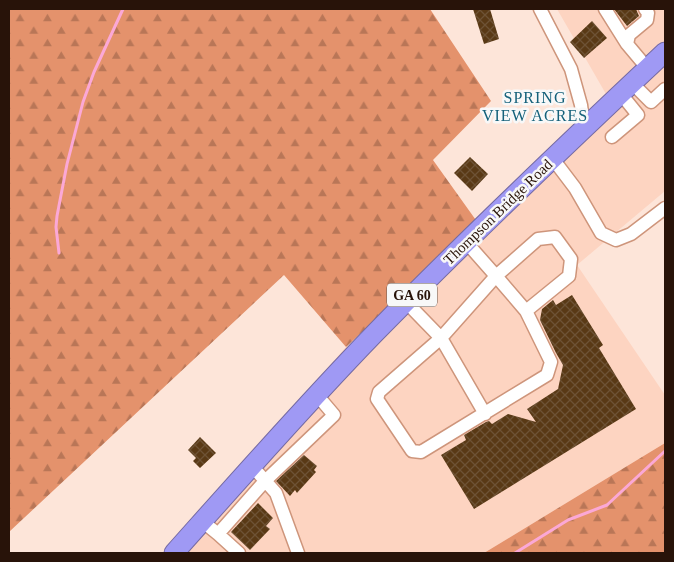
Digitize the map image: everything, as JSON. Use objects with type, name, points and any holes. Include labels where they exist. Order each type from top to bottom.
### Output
[{"type":"highway","name":"Thompson Bridge Road","points":[[174,553],[317,395],[406,302],[466,242],[665,52]]},
{"type":"street","points":[[540,9],[571,69],[581,105],[583,122],[579,134]]},
{"type":"street","points":[[605,9],[627,44],[648,68]]},
{"type":"street","points":[[627,44],[629,35],[647,20],[648,13],[645,9]]},
{"type":"street","points":[[627,88],[651,102],[665,89]]},
{"type":"street","points":[[612,137],[638,115],[627,88]]},
{"type":"street","points":[[553,159],[575,188],[601,233],[616,240],[631,234],[665,208]]},
{"type":"street","points":[[466,242],[496,276],[526,311],[551,362],[547,375],[421,452],[412,451],[377,399],[379,392],[441,338],[496,276],[538,239],[555,237],[570,259],[569,276],[526,311]]},
{"type":"street","points":[[406,302],[441,338],[484,414]]},
{"type":"street","points":[[218,534],[265,480],[334,415],[317,395]]},
{"type":"street","points":[[252,466],[276,493],[298,553]]},
{"type":"street","points":[[202,521],[239,553]]},
{"type":"shaded area","points":[[557,9],[665,9],[665,191],[577,265],[665,395],[665,443],[484,553],[164,553],[346,347],[610,101]]},
{"type":"green space","points":[[9,9],[430,9],[491,101],[433,160],[478,223],[346,347],[284,275],[9,532]]},
{"type":"green space","points":[[665,443],[665,553],[484,553]]},
{"type":"building","points":[[473,9],[490,9],[499,39],[484,44]]},
{"type":"building","points":[[614,9],[636,9],[639,16],[627,26]]},
{"type":"building","points":[[592,21],[607,38],[584,58],[570,42]]},
{"type":"building","points":[[470,157],[488,174],[472,191],[454,173]]},
{"type":"building","points":[[572,295],[603,345],[599,348],[636,409],[474,509],[441,455],[466,440],[464,435],[486,422],[489,421],[492,424],[508,414],[536,422],[527,409],[558,389],[563,365],[540,320],[542,309],[553,300],[556,305]]},
{"type":"building","points":[[200,437],[216,453],[200,468],[193,461],[196,458],[188,450]]},
{"type":"building","points":[[304,455],[317,466],[314,470],[316,472],[297,493],[295,490],[290,496],[276,481]]},
{"type":"building","points":[[258,503],[273,518],[266,526],[270,529],[250,550],[231,532]]},
{"type":"waterway","points":[[59,253],[56,227],[57,216],[67,164],[83,102],[94,72],[123,9]]},
{"type":"waterway","points":[[515,553],[568,520],[607,505],[665,451]]},
{"type":"district","name":"SPRING VIEW ACRES","points":[[535,106]]}]
